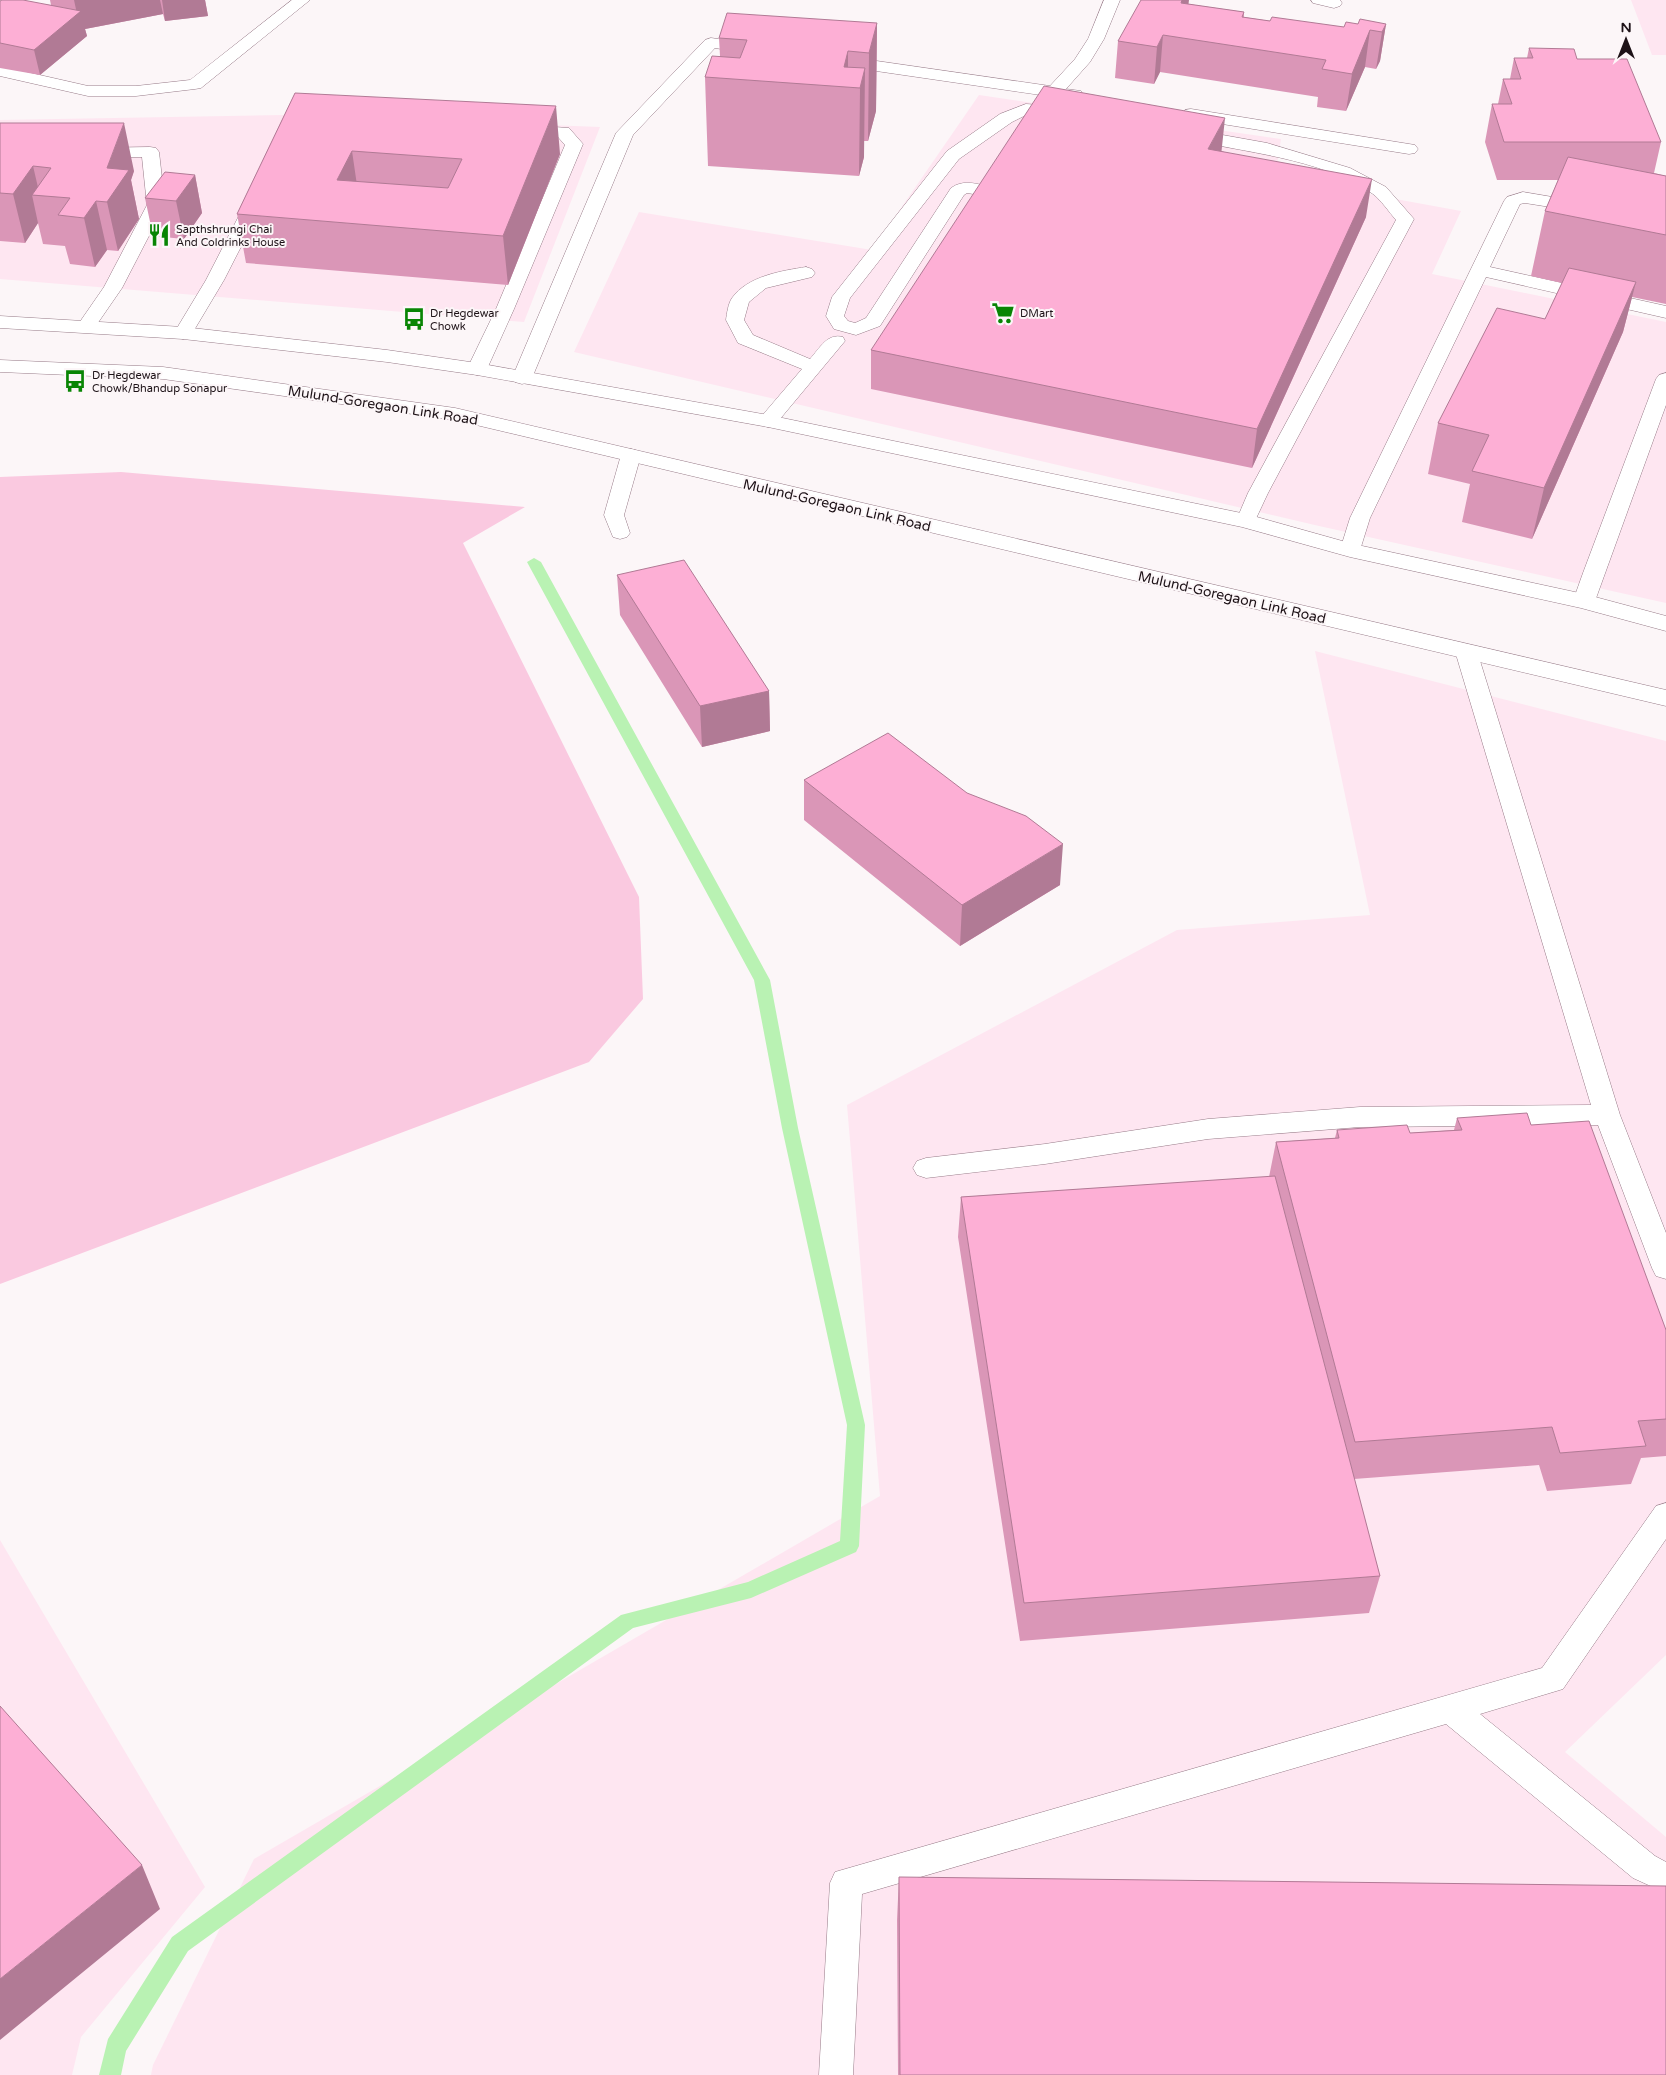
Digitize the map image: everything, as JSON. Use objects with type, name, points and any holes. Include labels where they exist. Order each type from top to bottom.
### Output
[{"type":"main road","points":[[0,322],[183,333],[387,356],[477,369],[768,421],[1246,521],[1350,550],[1584,601],[1666,624]]},
{"type":"main road","name":"Mulund-Goregaon Link Road","points":[[0,366],[163,373],[455,414],[1666,698]]},
{"type":"lane","points":[[0,72],[88,90],[136,90],[194,84],[302,0]]},
{"type":"lane","points":[[1054,92],[1082,62],[1096,40],[1112,0]]},
{"type":"lane","points":[[522,378],[625,133],[710,43],[768,51]]},
{"type":"lane","points":[[827,59],[1094,98]]},
{"type":"lane","points":[[980,190],[965,187],[957,192],[873,322],[856,329],[841,325],[836,316],[841,298],[953,155],[1006,118],[1026,109],[1053,110],[1082,115]]},
{"type":"lane","points":[[1172,111],[1409,149]]},
{"type":"lane","points":[[477,369],[506,309],[574,144],[563,132],[507,129]]},
{"type":"lane","points":[[1170,130],[1267,148],[1344,172],[1380,191],[1405,219],[1258,493],[1246,521]]},
{"type":"lane","points":[[75,153],[150,152],[156,205],[113,288],[86,326]]},
{"type":"lane","points":[[183,333],[215,280],[263,186]]},
{"type":"lane","points":[[1350,550],[1360,518],[1513,200],[1523,197],[1598,210]]},
{"type":"lane","points":[[1480,270],[1666,312]]},
{"type":"lane","points":[[806,273],[790,275],[760,284],[740,300],[735,320],[745,339],[813,367]]},
{"type":"lane","points":[[768,421],[836,341]]},
{"type":"lane","points":[[1584,601],[1593,572],[1666,379]]},
{"type":"lane","points":[[620,533],[614,515],[631,455]]},
{"type":"lane","points":[[1466,651],[1607,1115],[1666,1268]]},
{"type":"lane","points":[[926,1168],[1045,1154],[1208,1129],[1360,1117],[1607,1115]]},
{"type":"lane","points":[[836,2075],[846,1883],[1552,1679],[1666,1516]]},
{"type":"lane","points":[[1451,1708],[1644,1867],[1666,1878]]},
{"type":"shaded area","points":[[1631,0],[1666,0],[1666,55],[1652,55]]},
{"type":"shaded area","name":"DMart","points":[[979,95],[1281,139],[1275,177],[1461,211],[1432,274],[1666,322],[1666,603],[1319,526],[574,352],[639,212],[872,250]]},
{"type":"shaded area","points":[[283,115],[600,127],[524,322],[0,279],[0,120]]},
{"type":"shaded area","points":[[121,472],[525,507],[463,543],[639,897],[643,999],[589,1062],[0,1284],[0,477]]},
{"type":"shaded area","points":[[1315,651],[1666,741],[1666,1655],[1565,1752],[1666,1837],[1666,2075],[151,2075],[153,2065],[254,1859],[880,1496],[847,1105],[1177,930],[1370,915]]},
{"type":"shaded area","points":[[0,1540],[205,1887],[81,2037],[72,2075],[0,2075]]},
{"type":"building","points":[[23,0],[81,11],[34,50],[0,43],[0,1]]},
{"type":"building","points":[[1141,0],[1182,0],[1181,3],[1244,12],[1242,17],[1270,21],[1272,17],[1344,27],[1346,22],[1358,24],[1360,19],[1386,24],[1382,32],[1370,30],[1352,74],[1322,69],[1326,60],[1163,35],[1157,47],[1118,41]]},
{"type":"building","points":[[727,13],[877,23],[869,53],[848,51],[844,67],[865,68],[860,88],[705,77],[712,56],[740,58],[747,40],[719,38]]},
{"type":"building","points":[[1529,48],[1574,49],[1577,59],[1627,59],[1661,142],[1504,142],[1492,104],[1512,104],[1503,79],[1521,79],[1514,58],[1533,58]]},
{"type":"building","points":[[1044,86],[1225,118],[1208,149],[1372,179],[1257,429],[871,350]]},
{"type":"building","points":[[295,93],[556,106],[503,236],[237,214]],"holes":[[[352,151],[462,159],[448,188],[337,180]]]},
{"type":"building","points":[[0,123],[124,123],[107,168],[129,170],[107,202],[96,201],[84,218],[58,215],[70,198],[32,195],[51,168],[33,166],[13,194],[0,193]]},
{"type":"building","points":[[1568,157],[1666,176],[1666,235],[1545,211]]},
{"type":"building","points":[[165,172],[195,175],[176,201],[145,198]]},
{"type":"building","points":[[1569,268],[1636,282],[1544,488],[1472,471],[1489,435],[1438,423],[1497,308],[1545,319]]},
{"type":"building","points":[[684,560],[769,691],[700,706],[617,575]]},
{"type":"building","points":[[888,733],[967,793],[1026,816],[1063,844],[962,905],[804,780]]},
{"type":"building","points":[[1527,1113],[1531,1125],[1589,1121],[1666,1330],[1666,1419],[1638,1421],[1646,1446],[1560,1453],[1552,1427],[1355,1442],[1276,1142],[1339,1138],[1337,1130],[1407,1125],[1410,1133],[1462,1130],[1457,1118]]},
{"type":"building","points":[[1275,1176],[1380,1576],[1024,1603],[961,1197]]},
{"type":"building","points":[[0,1706],[142,1865],[0,1979]]},
{"type":"building","points":[[899,1877],[1666,1886],[1666,2075],[900,2075]]},
{"type":"waterway","points":[[110,2075],[116,2047],[180,1944],[628,1621],[751,1590],[849,1546],[856,1425],[790,1128],[762,980],[534,562]]},
{"type":"place","name":"Sapthshrungi Chai And Coldrinks House","points":[[159,235]]},
{"type":"place","name":"DMart","points":[[1003,313]]},
{"type":"place","name":"Dr Hegdewar Chowk","points":[[414,319]]},
{"type":"place","name":"Dr Hegdewar Chowk/Bhandup Sonapur","points":[[75,381]]}]
